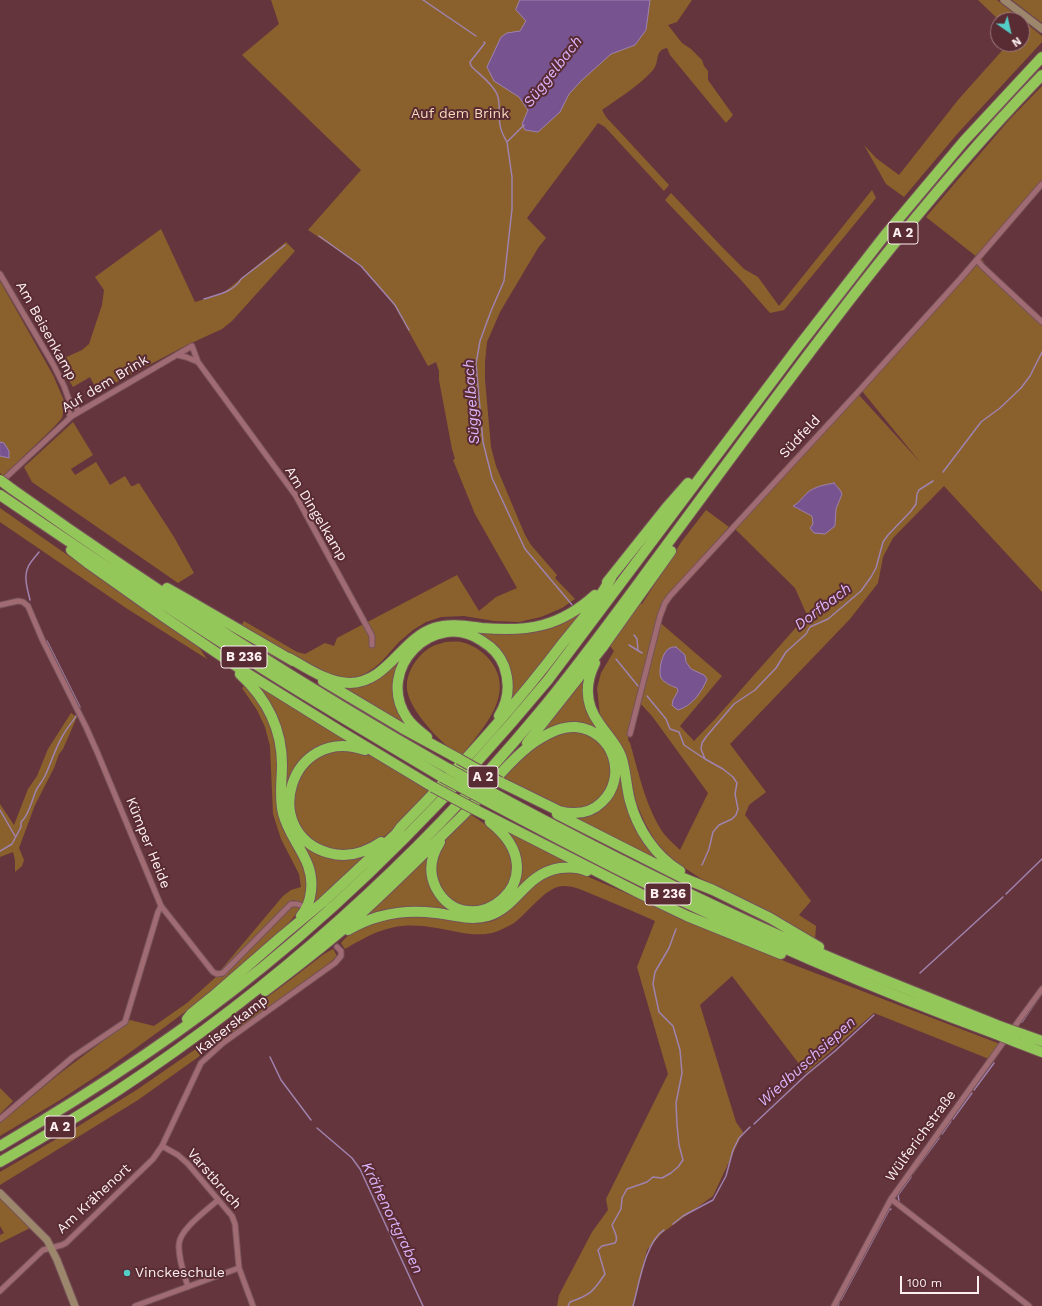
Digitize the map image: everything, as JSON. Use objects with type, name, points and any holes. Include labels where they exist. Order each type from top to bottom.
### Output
[{"type":"highway","name":"A 2","points":[[0,1146],[77,1100],[178,1032],[264,966],[327,912],[405,839],[468,773],[548,680],[885,235],[964,141],[1042,57]]},
{"type":"highway","name":"A 2","points":[[0,1162],[60,1127],[118,1090],[215,1022],[323,935],[376,886],[457,805],[518,738],[558,688],[788,381],[904,231],[959,165],[1042,75]]},
{"type":"highway","points":[[134,573],[183,596],[289,658],[323,676],[350,683],[362,681],[382,671],[416,637],[434,628],[452,625],[503,630],[524,629],[536,627],[559,619],[578,608],[611,578],[666,508],[700,469],[718,454]]},
{"type":"highway","name":"B 236","points":[[0,482],[208,622],[446,773]]},
{"type":"highway","points":[[511,763],[602,648],[699,511],[706,492]]},
{"type":"highway","name":"B 236","points":[[2,496],[164,605],[261,668],[365,732],[446,773],[628,875],[721,920],[856,980],[999,1030]]},
{"type":"highway","points":[[50,529],[71,550],[89,564],[211,649],[294,703],[433,787],[640,894],[687,916],[784,955],[856,980]]},
{"type":"highway","points":[[178,1032],[191,1014],[323,902],[356,873],[396,834],[484,739],[542,671],[606,587],[611,578]]},
{"type":"highway","points":[[454,756],[411,723],[403,710],[398,694],[399,673],[407,656],[423,641],[448,632],[460,632],[472,635],[488,645],[501,660],[508,683],[506,703],[484,739]]},
{"type":"highway","points":[[602,648],[589,678],[587,692],[588,700],[593,715],[613,741],[620,755],[636,820],[652,846],[676,869],[713,890],[770,918],[820,947],[840,956],[857,968]]},
{"type":"highway","points":[[211,649],[250,683],[259,694],[269,710],[277,730],[281,750],[283,813],[290,832],[306,858],[312,877],[311,896],[307,909],[282,936]]},
{"type":"highway","points":[[289,658],[334,688],[402,728],[534,802],[683,878],[713,890]]},
{"type":"highway","points":[[215,1022],[234,1015],[345,927],[388,889],[458,820],[511,763],[532,743],[560,729],[576,728],[590,731],[597,735],[611,751],[614,760],[615,779],[609,794],[599,805],[591,810],[577,814],[559,811],[500,782]]},
{"type":"highway","points":[[402,827],[380,843],[361,853],[343,855],[325,852],[310,844],[298,830],[291,815],[289,793],[294,777],[304,763],[315,753],[331,747],[349,746],[364,749],[406,771]]},
{"type":"highway","name":"B 236","points":[[488,796],[726,911],[1019,1038],[1042,1052]]},
{"type":"highway","points":[[458,820],[434,852],[432,876],[438,892],[448,902],[470,911],[480,911],[490,908],[504,898],[511,890],[515,882],[517,867],[514,852],[510,843],[496,826],[476,810]]},
{"type":"highway","points":[[326,943],[369,920],[391,914],[417,911],[472,918],[485,917],[495,914],[505,908],[524,888],[542,873],[558,869],[582,869],[632,893],[640,894]]},
{"type":"highway","name":"B 236","points":[[1019,1038],[1042,1041]]},
{"type":"main road","points":[[1004,0],[1042,29]]},
{"type":"main road","points":[[0,1193],[43,1235],[52,1248],[75,1306]]},
{"type":"street","name":"Südfeld","points":[[630,734],[660,616],[665,603],[670,596],[978,260],[1042,184]]},
{"type":"street","points":[[978,260],[982,266],[1042,322]]},
{"type":"street","name":"Am Beisenkamp","points":[[0,274],[53,364],[69,400],[79,411]]},
{"type":"street","name":"Auf dem Brink","points":[[0,482],[31,456],[70,417],[192,346]]},
{"type":"street","name":"Am Dingelkamp","points":[[192,346],[198,362],[296,496],[372,636],[372,645]]},
{"type":"street","points":[[177,355],[198,362]]},
{"type":"street","name":"Am Beisenkamp","points":[[69,400],[68,406],[70,417]]},
{"type":"street","name":"Kümper Heide","points":[[0,605],[18,601],[23,602],[28,606],[42,639],[98,754],[161,906],[126,1022],[73,1057],[0,1119]]},
{"type":"street","points":[[161,906],[213,972],[220,975],[226,971],[264,933],[287,907],[295,903],[303,906]]},
{"type":"street","name":"Kaiserskamp","points":[[162,1146],[201,1063],[223,1043],[335,963],[341,956],[342,951],[337,946]]},
{"type":"street","name":"Wülferichstraße","points":[[834,1306],[891,1199],[1042,989]]},
{"type":"street","name":"Varstbruch","points":[[162,1146],[178,1154],[232,1216],[235,1224],[239,1268],[253,1306]]},
{"type":"street","name":"Am Krähenort","points":[[0,1291],[43,1250],[62,1245],[69,1241],[153,1159],[162,1146]]},
{"type":"street","points":[[891,1199],[1030,1306]]},
{"type":"street","points":[[188,1287],[180,1256],[180,1237],[186,1229],[218,1200]]},
{"type":"street","points":[[135,1306],[239,1268]]},
{"type":"green space","name":"Auf dem Brink","points":[[271,0],[692,0],[677,22],[668,25],[682,43],[691,49],[702,60],[708,71],[708,80],[733,115],[726,123],[670,55],[667,48],[663,49],[660,51],[655,67],[648,76],[602,110],[606,117],[669,185],[664,191],[605,127],[598,123],[527,218],[546,238],[538,248],[500,312],[487,342],[485,380],[491,447],[496,466],[525,535],[531,545],[557,575],[555,578],[575,599],[562,608],[541,617],[519,622],[494,621],[464,616],[441,617],[426,622],[413,630],[399,642],[374,668],[363,675],[348,679],[322,673],[241,626],[244,621],[297,652],[305,654],[325,643],[334,646],[337,638],[457,575],[479,611],[496,597],[517,588],[475,514],[453,460],[455,459],[439,380],[439,371],[436,362],[428,366],[394,305],[360,265],[308,230],[361,170],[242,55],[279,24]]},
{"type":"green space","points":[[978,0],[997,0],[1012,12],[991,12]]},
{"type":"green space","points":[[1012,0],[1042,0],[1042,23],[1030,14],[1030,12],[1028,12]]},
{"type":"green space","points":[[1030,26],[1042,36],[1042,42],[958,133],[904,197],[886,184],[864,145],[876,158],[899,175],[958,100],[1001,52],[1030,52]]},
{"type":"green space","points":[[1042,86],[1042,181],[977,257],[926,217],[1009,120]]},
{"type":"green space","points":[[872,190],[876,198],[784,310],[770,313],[741,280],[665,200],[671,193],[744,269],[758,277],[779,306]]},
{"type":"green space","points":[[161,229],[195,302],[222,294],[286,242],[295,251],[232,321],[222,329],[185,346],[98,392],[90,377],[73,387],[58,361],[82,350],[89,344],[102,305],[104,290],[95,277]]},
{"type":"green space","points":[[982,259],[986,267],[1042,321],[1042,592],[944,486],[893,538],[883,557],[878,583],[850,619],[730,744],[766,792],[749,805],[745,815],[811,901],[799,915],[816,926],[815,940],[700,878],[674,861],[656,842],[645,823],[636,802],[630,773],[600,716],[597,688],[601,673],[614,651],[610,646],[640,603],[642,604],[682,541],[706,510],[729,527],[668,595],[660,608],[657,620],[722,676],[680,726],[694,741],[716,718],[807,615],[795,588],[734,528],[858,394],[920,462],[862,391]],"holes":[[[835,483],[842,494],[836,509],[835,526],[813,524],[812,516],[794,507],[807,493],[813,489]],[[685,655],[689,666],[696,672],[704,675],[705,684],[693,701],[683,708],[673,700],[678,691],[677,688],[664,681],[660,673]],[[640,703],[652,716],[708,793],[680,850],[664,834],[652,813],[628,740],[630,728]]]},
{"type":"green space","points":[[0,281],[53,375],[65,403],[62,418],[3,476],[0,473]]},
{"type":"green space","points":[[73,422],[93,455],[71,469],[75,475],[96,462],[110,485],[125,476],[131,486],[139,483],[174,537],[194,573],[178,583],[32,482],[24,467]]},
{"type":"green space","points":[[0,508],[198,646],[207,659],[126,608],[0,522]]},
{"type":"green space","points":[[585,607],[509,704],[511,689],[510,675],[502,656],[480,636],[460,630],[441,631],[424,638],[409,650],[399,666],[395,686],[399,708],[410,726],[409,727],[341,687],[357,686],[373,681],[391,667],[416,642],[437,630],[462,627],[503,633],[525,633],[557,623]]},
{"type":"green space","points":[[445,642],[465,643],[480,651],[489,659],[497,672],[500,685],[494,710],[479,734],[462,756],[435,735],[414,707],[410,700],[407,688],[407,681],[411,668],[419,657],[430,648]]},
{"type":"green space","points":[[586,677],[585,684],[613,745],[625,793],[667,865],[574,818],[591,814],[619,770],[593,729],[539,735]]},
{"type":"green space","points":[[252,682],[350,742],[339,742],[317,749],[286,803],[310,848],[370,853],[312,906],[314,898],[286,814],[284,753]]},
{"type":"green space","points":[[246,684],[265,714],[270,725],[276,748],[280,821],[286,836],[307,875],[308,887],[304,903],[293,900],[224,970],[220,971],[283,896],[291,890],[301,887],[299,874],[281,839],[273,814],[270,746],[265,727],[257,710],[242,688]]},
{"type":"green space","points":[[71,713],[77,717],[54,768],[35,805],[19,848],[24,860],[22,866],[15,872],[13,852],[0,857],[0,804],[14,825],[28,789],[37,776],[48,749]]},
{"type":"green space","points":[[572,732],[581,733],[592,737],[602,746],[607,755],[610,764],[610,774],[604,792],[598,799],[583,807],[565,809],[503,779],[518,763],[542,743],[561,734]]},
{"type":"green space","points":[[335,750],[358,752],[374,757],[432,791],[397,826],[382,838],[369,845],[345,852],[332,850],[310,839],[297,821],[294,810],[295,785],[306,767],[324,754]]},
{"type":"green space","points":[[470,814],[490,828],[504,841],[513,866],[512,877],[500,896],[481,906],[470,907],[460,904],[447,895],[438,883],[435,869],[437,855],[445,841]]},
{"type":"green space","points":[[504,829],[571,864],[552,866],[540,871],[501,907],[486,914],[471,916],[422,909],[406,909],[383,913],[360,921],[429,855],[428,869],[430,881],[435,892],[444,903],[457,911],[470,914],[484,913],[497,908],[508,899],[516,888],[520,875],[520,860],[518,852]]},
{"type":"green space","points":[[560,872],[577,872],[789,963],[1000,1044],[989,1059],[874,1013],[806,1073],[732,976],[700,1005],[736,1122],[743,1132],[713,1196],[662,1233],[647,1250],[633,1306],[557,1306],[559,1295],[592,1232],[608,1210],[606,1199],[668,1074],[637,967],[655,921],[583,890],[564,886],[551,890],[514,923],[492,933],[471,934],[423,926],[399,926],[368,936],[345,949],[341,943],[360,929],[377,923],[402,918],[428,917],[469,923],[489,922],[497,919],[511,909],[543,879]]},
{"type":"green space","points":[[295,906],[302,908],[284,928],[193,1006],[107,1069],[60,1100],[0,1136],[0,1123],[59,1074],[130,1020],[154,1026],[187,1003],[216,977],[222,977],[231,969],[292,907]]},
{"type":"green space","points":[[333,949],[337,956],[327,965],[138,1100],[0,1185],[0,1172],[138,1089],[216,1035],[324,954]]},
{"type":"green space","points":[[0,1088],[13,1101],[0,1114]]},
{"type":"green space","points":[[0,1198],[30,1228],[0,1243],[0,1235],[4,1233],[0,1226]]},
{"type":"water","points":[[520,0],[650,0],[646,30],[635,45],[611,54],[581,81],[569,94],[560,112],[538,132],[525,130],[522,124],[528,110],[519,97],[494,81],[487,67],[501,37],[507,33],[520,31],[526,21],[516,10]]},
{"type":"water","points":[[0,442],[4,443],[9,451],[9,458],[0,456]]},
{"type":"water","points":[[834,483],[842,494],[836,509],[835,526],[825,534],[814,533],[810,528],[813,524],[812,516],[793,506],[813,489]]},
{"type":"water","points":[[676,647],[685,655],[686,662],[691,669],[704,675],[707,679],[696,698],[688,705],[678,710],[672,705],[678,691],[677,688],[662,680],[660,675],[661,662],[665,653],[670,648]]},
{"type":"waterway","points":[[423,0],[476,36]]},
{"type":"waterway","points":[[484,42],[485,43],[470,62],[471,66],[489,82],[497,94],[499,101],[500,127],[507,142]]},
{"type":"waterway","name":"Süggelbach","points":[[524,125],[507,142],[512,177],[512,209],[504,281],[480,341],[476,364],[483,442],[492,478],[525,549],[573,606]]},
{"type":"waterway","points":[[319,236],[361,266],[395,305],[409,330]]},
{"type":"waterway","points":[[204,299],[234,287],[241,279],[285,245]]},
{"type":"waterway","name":"Dorfbach","points":[[943,472],[981,422],[1000,408],[1021,388],[1030,376],[1042,352]]},
{"type":"waterway","name":"Dorfbach","points":[[705,759],[701,749],[702,743],[734,704],[755,690],[776,668],[786,652],[806,634],[810,627],[828,619],[861,591],[876,568],[883,542],[916,504],[919,490],[933,481]]},
{"type":"waterway","points":[[30,600],[26,576],[28,567],[39,552]]},
{"type":"waterway","points":[[634,635],[637,639],[638,651]]},
{"type":"waterway","points":[[47,641],[80,707]]},
{"type":"waterway","points":[[629,645],[642,653]]},
{"type":"waterway","name":"Süggelbach","points":[[616,659],[638,686]]},
{"type":"waterway","name":"Süggelbach","points":[[647,696],[666,719],[670,729],[679,732],[684,745],[723,769],[733,777],[737,783],[735,794],[738,809],[736,815],[732,819],[719,825],[713,832],[709,849],[702,865]]},
{"type":"waterway","points":[[0,851],[12,844],[21,827],[21,822],[28,813],[36,791],[45,776],[55,751],[65,731],[76,716]]},
{"type":"waterway","points":[[0,810],[15,836]]},
{"type":"waterway","name":"Wiedbuschsiepen","points":[[1006,894],[1042,859]]},
{"type":"waterway","name":"Wiedbuschsiepen","points":[[920,973],[1003,897]]},
{"type":"waterway","name":"Süggelbach","points":[[568,1306],[570,1302],[587,1295],[605,1274],[598,1250],[602,1246],[615,1243],[616,1241],[616,1234],[612,1225],[621,1209],[622,1198],[627,1189],[647,1182],[653,1177],[662,1178],[671,1173],[683,1160],[679,1145],[676,1103],[682,1073],[680,1050],[673,1026],[659,1012],[653,984],[655,972],[669,948],[676,929]]},
{"type":"waterway","points":[[1022,1022],[1040,996]]},
{"type":"waterway","name":"Wiedbuschsiepen","points":[[754,1124],[806,1075],[874,1015]]},
{"type":"waterway","name":"Krähenortgraben","points":[[270,1057],[281,1080],[311,1120]]},
{"type":"waterway","points":[[974,1090],[994,1063]]},
{"type":"waterway","points":[[953,1119],[972,1093]]},
{"type":"waterway","points":[[942,1134],[951,1121]]},
{"type":"waterway","name":"Wiedbuschsiepen","points":[[673,1224],[683,1216],[713,1200],[726,1176],[733,1150],[739,1138],[750,1127]]},
{"type":"waterway","name":"Krähenortgraben","points":[[317,1128],[352,1158],[360,1169],[423,1306]]},
{"type":"waterway","points":[[913,1173],[939,1138]]},
{"type":"waterway","points":[[899,1201],[898,1195],[911,1177]]},
{"type":"waterway","points":[[841,1300],[889,1210],[891,1209]]},
{"type":"waterway","name":"Wiedbuschsiepen","points":[[633,1306],[647,1254],[657,1236],[664,1230]]},
{"type":"place","name":"Vinckeschule","points":[[127,1273]]}]
